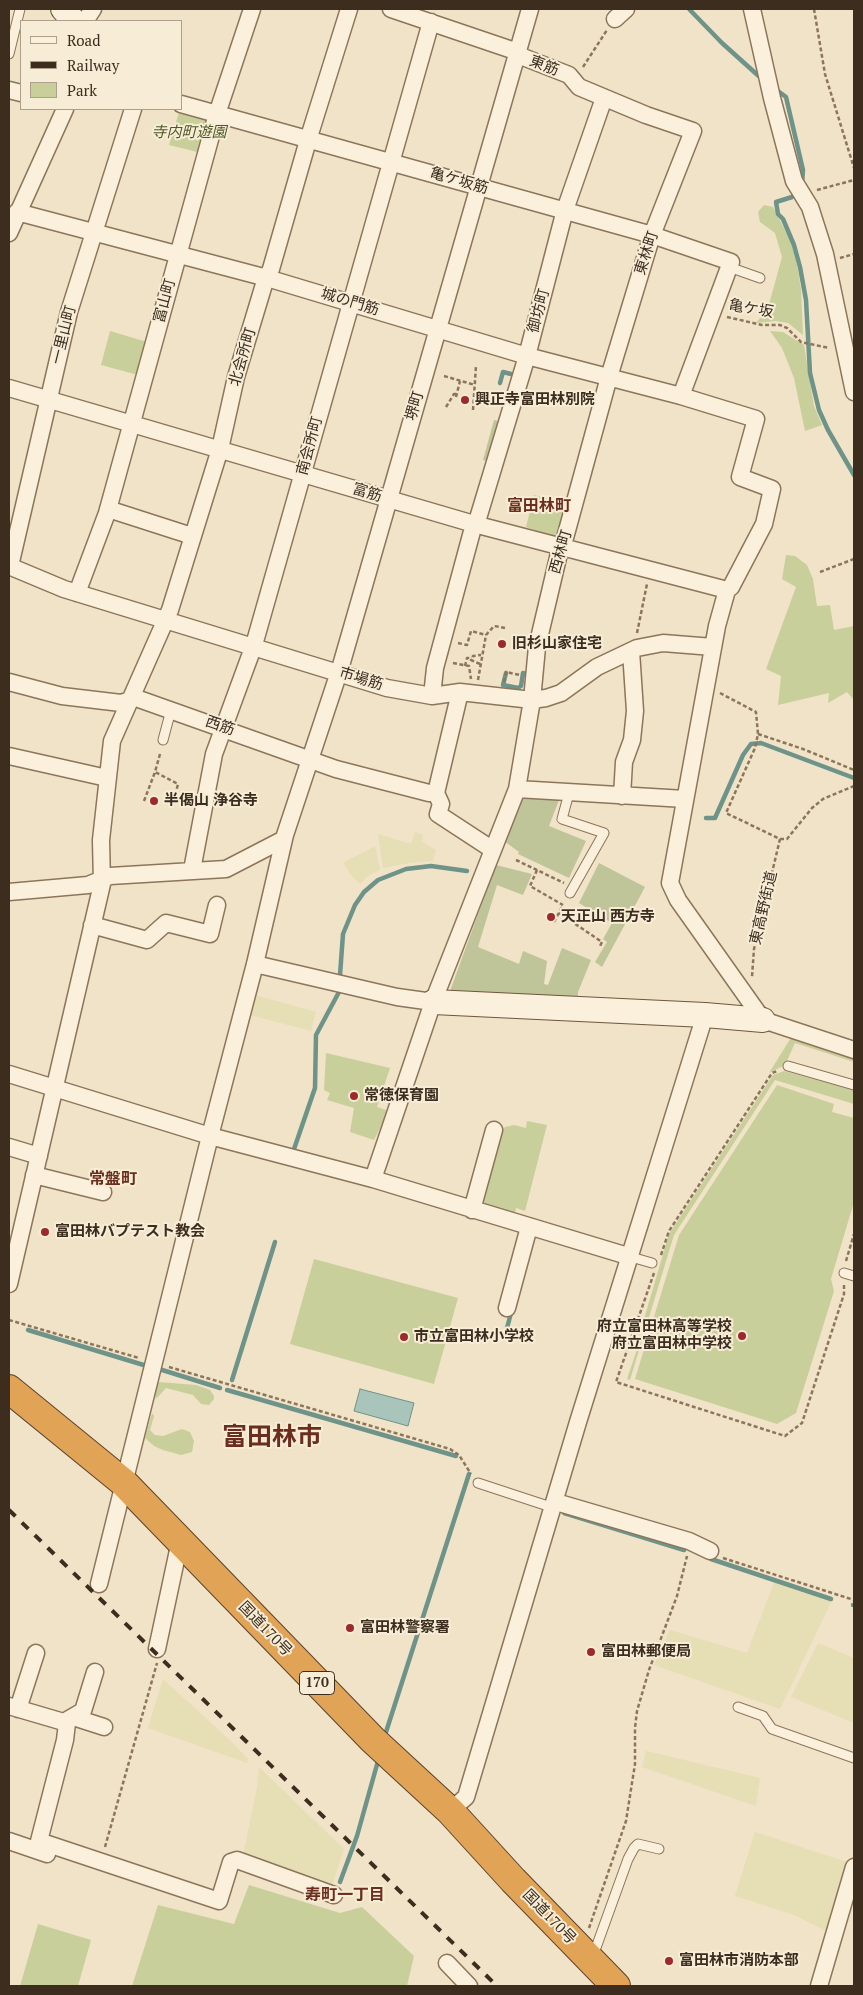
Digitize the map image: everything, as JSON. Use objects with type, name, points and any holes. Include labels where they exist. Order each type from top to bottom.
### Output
[{"type":"highway","name":"国道170号","points":[[9,1389],[123,1482],[373,1740],[450,1811],[616,1986]]},
{"type":"street","points":[[63,9],[73,20]]},
{"type":"street","points":[[86,20],[93,9]]},
{"type":"street","name":"富山町","points":[[77,593],[108,509],[217,114],[252,9]]},
{"type":"street","name":"北会所町","points":[[9,1284],[102,878],[101,840],[112,741],[165,620],[220,449],[236,377],[349,9]]},
{"type":"street","name":"東筋","points":[[391,9],[518,52],[523,57],[569,75],[579,87],[646,115],[693,131]]},
{"type":"street","name":"堺町","points":[[99,1584],[210,1136],[255,964],[284,839],[312,759],[338,673],[530,9]]},
{"type":"street","points":[[752,9],[794,181],[810,207],[825,254],[854,392]]},
{"type":"street","name":"南会所町","points":[[192,870],[214,754],[253,647],[354,298],[431,22]]},
{"type":"street","name":"御坊町","points":[[432,696],[435,668],[475,524],[527,356],[565,210],[604,98]]},
{"type":"street","name":"亀ケ坂筋","points":[[182,104],[309,137],[652,235],[731,262],[729,267]]},
{"type":"street","points":[[9,233],[65,110]]},
{"type":"street","name":"一里山町","points":[[9,566],[69,312],[133,110]]},
{"type":"street","name":"東林町","points":[[609,377],[652,235],[693,131]]},
{"type":"street","name":"城の門筋","points":[[17,212],[94,234],[267,278],[527,356],[681,396],[756,419],[740,478],[772,489],[764,524],[731,587],[727,590]]},
{"type":"street","points":[[681,396],[729,267]]},
{"type":"street","name":"西林町","points":[[373,1179],[433,1002],[517,790],[532,700],[537,647],[561,545],[565,538],[609,377]]},
{"type":"street","name":"富筋","points":[[9,388],[132,422],[389,500],[727,590]]},
{"type":"street","points":[[108,509],[192,536]]},
{"type":"street","name":"市場筋","points":[[9,566],[77,593],[387,688],[432,696],[460,692],[532,700],[561,694],[597,667],[633,650],[663,643],[714,647]]},
{"type":"street","points":[[727,590],[714,647],[670,883],[678,900],[763,1020]]},
{"type":"street","points":[[622,796],[624,762],[632,740],[635,711],[633,650]]},
{"type":"street","name":"西筋","points":[[9,682],[62,696],[121,703],[136,698],[224,727],[336,768],[429,793],[436,793]]},
{"type":"street","points":[[460,692],[436,793],[440,804],[438,814],[493,850]]},
{"type":"street","points":[[9,756],[107,778]]},
{"type":"street","points":[[517,790],[685,799]]},
{"type":"street","points":[[9,892],[88,885],[102,878],[226,869],[284,839]]},
{"type":"street","points":[[92,925],[148,940],[166,923],[216,936],[217,905]]},
{"type":"street","points":[[255,964],[397,997],[433,1002],[705,1015],[763,1020],[854,1050]]},
{"type":"street","points":[[450,1811],[466,1797],[555,1505],[578,1422],[705,1015]]},
{"type":"street","points":[[9,1074],[210,1136],[373,1179],[631,1257]]},
{"type":"street","points":[[472,1210],[494,1130]]},
{"type":"street","points":[[9,1147],[39,1156]]},
{"type":"street","points":[[34,1175],[103,1192]]},
{"type":"street","points":[[507,1308],[529,1227]]},
{"type":"street","points":[[555,1505],[689,1541],[710,1552]]},
{"type":"street","points":[[157,1649],[180,1541]]},
{"type":"street","points":[[36,1653],[14,1707],[104,1728]]},
{"type":"street","points":[[68,1719],[83,1711],[95,1672]]},
{"type":"street","points":[[68,1719],[65,1740],[39,1841],[219,1901],[231,1862],[237,1860],[334,1894]]},
{"type":"street","points":[[9,1841],[47,1854]]},
{"type":"street","points":[[819,1986],[853,1876]]},
{"type":"street","points":[[447,1964],[469,1986]]},
{"type":"lane","points":[[9,54],[20,9]]},
{"type":"lane","points":[[729,267],[760,278]]},
{"type":"lane","points":[[163,740],[171,710]]},
{"type":"lane","points":[[569,793],[562,819],[604,833],[572,890]]},
{"type":"lane","points":[[788,1066],[854,1086]]},
{"type":"lane","points":[[631,1257],[655,1264]]},
{"type":"lane","points":[[844,1273],[854,1276]]},
{"type":"lane","points":[[478,1484],[555,1505]]},
{"type":"lane","points":[[738,1707],[763,1716],[772,1729],[854,1758]]},
{"type":"lane","points":[[586,1956],[634,1848],[638,1844],[659,1848]]},
{"type":"path","points":[[814,9],[825,74],[854,168]]},
{"type":"path","points":[[573,82],[620,14]]},
{"type":"path","points":[[802,194],[854,180]]},
{"type":"path","name":"亀ケ坂","points":[[712,313],[762,325],[780,325],[788,328],[806,344],[811,346]]},
{"type":"path","points":[[473,410],[476,366]]},
{"type":"path","points":[[444,376],[475,385]]},
{"type":"path","points":[[446,407],[454,394],[456,396],[460,381]]},
{"type":"path","points":[[820,572],[854,559]]},
{"type":"path","points":[[633,650],[651,569]]},
{"type":"path","points":[[455,657],[453,664],[469,666],[472,681],[478,682],[481,655],[486,635],[494,626],[505,628]]},
{"type":"path","points":[[456,650],[458,643],[467,646],[471,630],[486,635]]},
{"type":"path","points":[[465,666],[467,658],[481,655]]},
{"type":"path","points":[[472,658],[471,660],[480,664]]},
{"type":"path","points":[[503,686],[506,672],[523,676],[522,681]]},
{"type":"path","points":[[717,691],[756,712],[758,734],[755,748],[726,813],[780,839],[787,839],[812,808],[823,799],[854,786]]},
{"type":"path","points":[[758,734],[803,749],[854,770]]},
{"type":"path","points":[[144,801],[160,754]]},
{"type":"path","points":[[155,772],[178,784],[175,796]]},
{"type":"path","name":"東高野街道","points":[[746,998],[753,975],[754,949],[780,839]]},
{"type":"path","points":[[516,860],[538,870],[572,890]]},
{"type":"path","points":[[538,870],[530,886],[563,905],[554,922]]},
{"type":"path","points":[[559,913],[602,942],[600,946]]},
{"type":"path","points":[[788,1066],[772,1073],[669,1232],[655,1264],[616,1382],[785,1436],[802,1423],[844,1294],[844,1273],[854,1234]]},
{"type":"path","points":[[9,1320],[450,1449],[459,1455],[478,1484]]},
{"type":"path","points":[[586,1956],[626,1820],[635,1764],[637,1711],[649,1670],[677,1596],[686,1563],[689,1541]]},
{"type":"path","points":[[710,1552],[720,1557],[854,1600]]},
{"type":"path","points":[[101,1861],[155,1672]]},
{"type":"shaded area","points":[[415,832],[423,835],[422,842],[436,850],[433,861],[383,868],[378,834],[411,844]]},
{"type":"shaded area","points":[[375,846],[380,870],[366,877],[361,884],[354,879],[343,863]]},
{"type":"shaded area","points":[[255,995],[316,1012],[311,1031],[250,1015]]},
{"type":"shaded area","points":[[775,1580],[833,1598],[780,1709],[654,1665],[670,1630],[747,1653]]},
{"type":"shaded area","points":[[818,1643],[854,1658],[854,1723],[791,1697]]},
{"type":"shaded area","points":[[163,1679],[232,1742],[248,1759],[247,1763],[148,1728]]},
{"type":"shaded area","points":[[646,1751],[760,1778],[756,1806],[642,1767]]},
{"type":"shaded area","points":[[259,1767],[344,1849],[332,1886],[243,1855],[257,1788]]},
{"type":"shaded area","points":[[755,1832],[850,1863],[828,1932],[794,1915],[735,1896]]},
{"type":"green space","name":"寺内町遊園","points":[[180,110],[204,115],[209,124],[201,153],[169,145]]},
{"type":"green space","points":[[764,205],[773,207],[794,247],[801,289],[803,335],[788,323],[776,321],[756,323],[768,308],[782,257],[775,233],[760,222],[758,212]]},
{"type":"green space","points":[[110,331],[147,342],[138,375],[101,365]]},
{"type":"green space","points":[[770,331],[783,332],[804,345],[814,406],[822,425],[805,431],[794,378],[782,348]]},
{"type":"green space","points":[[502,419],[491,462],[483,460],[494,420],[498,421]]},
{"type":"green space","points":[[534,495],[549,499],[549,503],[567,508],[560,535],[554,537],[526,527]]},
{"type":"green space","points":[[786,555],[795,556],[807,565],[813,579],[817,606],[830,605],[834,630],[854,626],[854,700],[847,692],[828,703],[829,693],[778,705],[781,676],[766,669],[796,587],[782,579]]},
{"type":"green space","points":[[540,797],[559,800],[549,826],[586,841],[569,878],[518,854],[519,852],[504,841],[520,799]]},
{"type":"green space","points":[[599,863],[645,887],[602,967],[595,962],[607,942],[603,939],[612,923],[579,903]]},
{"type":"green space","points":[[496,865],[532,874],[523,895],[497,885],[478,947],[519,964],[523,951],[547,961],[544,984],[548,985],[562,948],[591,960],[578,992],[578,1002],[450,991]]},
{"type":"green space","points":[[792,1036],[854,1056],[854,1062],[795,1043],[785,1065],[769,1073]]},
{"type":"green space","name":"常徳保育園","points":[[326,1053],[390,1068],[377,1107],[389,1111],[374,1140],[350,1132],[354,1108],[327,1100],[330,1093],[324,1090]]},
{"type":"green space","points":[[784,1071],[854,1090],[854,1104],[775,1080],[674,1235],[630,1380],[627,1379],[647,1320],[644,1319],[669,1234],[773,1075]]},
{"type":"green space","points":[[777,1085],[834,1104],[832,1112],[854,1118],[854,1202],[831,1279],[834,1291],[796,1413],[777,1424],[635,1379],[679,1235]]},
{"type":"green space","points":[[527,1121],[547,1125],[525,1211],[516,1208],[515,1214],[479,1205],[498,1134],[505,1127],[514,1125],[526,1128]]},
{"type":"green space","points":[[314,1259],[458,1298],[434,1384],[290,1344]]},
{"type":"green space","points":[[159,1382],[196,1385],[210,1390],[214,1399],[209,1405],[201,1404],[193,1395],[166,1388],[156,1399],[154,1391]]},
{"type":"green space","points":[[152,1413],[154,1416],[150,1430],[155,1435],[163,1436],[182,1429],[190,1432],[194,1441],[192,1452],[181,1455],[163,1450],[154,1446],[145,1438]]},
{"type":"green space","points":[[249,1885],[340,1913],[362,1907],[414,1956],[407,1986],[132,1986],[158,1905],[234,1924]]},
{"type":"green space","points":[[38,1924],[91,1940],[78,1986],[20,1986]]},
{"type":"water","points":[[360,1389],[414,1403],[408,1426],[354,1411]]},
{"type":"waterway","points":[[689,9],[722,43],[762,79]]},
{"type":"waterway","points":[[774,88],[786,97],[803,170],[802,184]]},
{"type":"waterway","points":[[797,190],[792,197],[776,202],[778,214],[783,219],[794,245],[800,267],[806,300],[810,373],[819,410],[828,430],[854,475]]},
{"type":"waterway","points":[[500,383],[503,372],[515,375]]},
{"type":"waterway","points":[[506,673],[503,685],[518,688],[521,686],[523,673],[526,674]]},
{"type":"waterway","points":[[706,818],[715,818],[743,755],[751,744],[761,743],[854,778]]},
{"type":"waterway","points":[[340,975],[343,934],[355,905],[364,892],[378,880],[406,869],[431,866],[467,871]]},
{"type":"waterway","points":[[293,1152],[315,1088],[316,1035],[339,992]]},
{"type":"waterway","points":[[232,1380],[275,1242]]},
{"type":"waterway","points":[[506,1332],[512,1309]]},
{"type":"waterway","points":[[28,1330],[147,1366]]},
{"type":"waterway","points":[[159,1369],[220,1388]]},
{"type":"waterway","points":[[227,1390],[456,1456]]},
{"type":"waterway","points":[[386,1732],[469,1474]]},
{"type":"waterway","points":[[564,1513],[684,1550]]},
{"type":"waterway","points":[[711,1559],[831,1599]]},
{"type":"waterway","points":[[340,1882],[357,1836],[378,1761]]},
{"type":"railway","points":[[9,1510],[497,1986]]},
{"type":"place","name":"興正寺富田林別院","points":[[465,400]]},
{"type":"place","name":"旧杉山家住宅","points":[[502,644]]},
{"type":"place","name":"半偈山 浄谷寺","points":[[154,801]]},
{"type":"place","name":"天正山 西方寺","points":[[551,917]]},
{"type":"place","name":"常徳保育園","points":[[354,1096]]},
{"type":"place","name":"富田林バプテスト教会","points":[[45,1232]]},
{"type":"place","name":"府立富田林高等学校 府立富田林中学校","points":[[742,1336]]},
{"type":"place","name":"市立富田林小学校","points":[[404,1337]]},
{"type":"place","name":"富田林警察署","points":[[350,1628]]},
{"type":"place","name":"富田林郵便局","points":[[591,1652]]},
{"type":"place","name":"富田林市消防本部","points":[[669,1961]]},
{"type":"district","name":"富田林町","points":[[539,506]]},
{"type":"district","name":"常盤町","points":[[113,1179]]},
{"type":"district","name":"富田林市","points":[[272,1438]]},
{"type":"district","name":"寿町一丁目","points":[[345,1895]]}]
